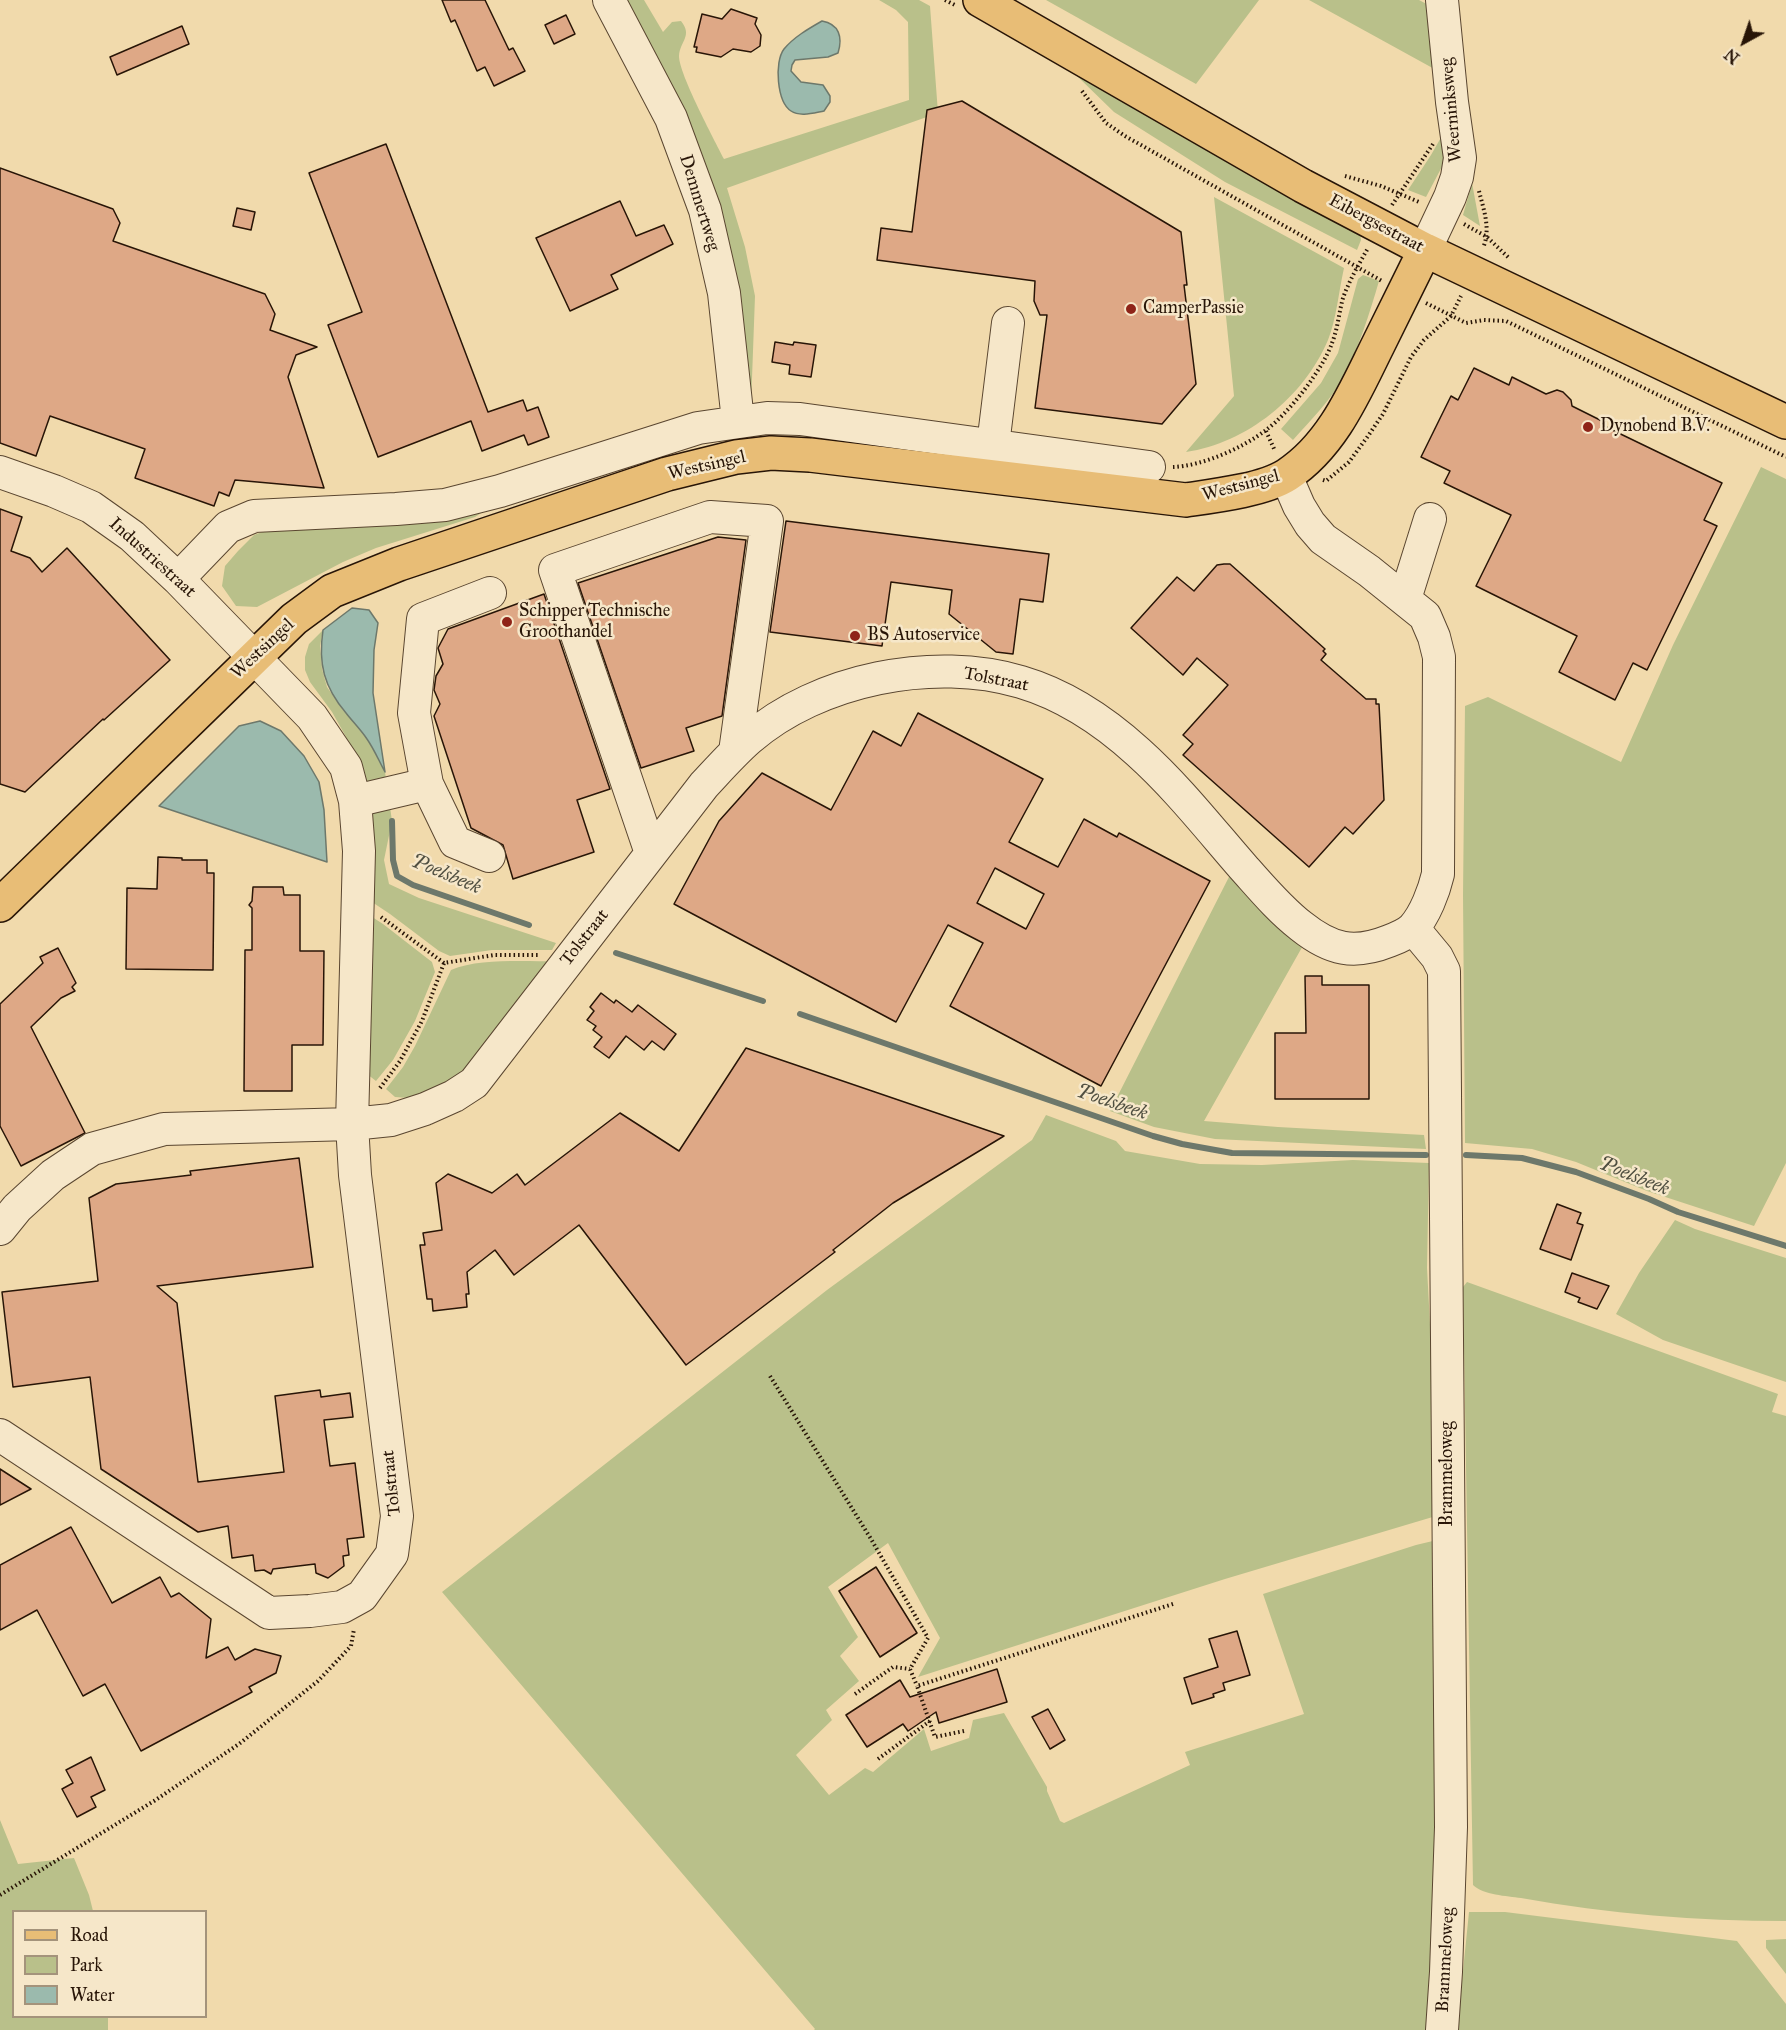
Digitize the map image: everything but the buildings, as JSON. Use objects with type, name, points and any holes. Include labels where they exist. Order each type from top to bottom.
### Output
[{"type":"main road","name":"Eibergsestraat","points":[[980,0],[1303,186],[1425,250],[1786,422]]},
{"type":"main road","name":"Westsingel","points":[[0,905],[294,619],[332,591],[399,564],[667,474],[736,457],[771,453],[810,455],[1186,500],[1224,495],[1286,476],[1325,440],[1347,407],[1425,250]]},
{"type":"street","name":"Demmertweg","points":[[609,0],[671,118],[705,210],[724,293],[738,421]]},
{"type":"street","name":"Weerninksweg","points":[[1425,250],[1457,177],[1460,158],[1442,0]]},
{"type":"street","points":[[993,445],[1008,323]]},
{"type":"street","name":"Westsingel","points":[[178,579],[228,527],[254,516],[445,505],[501,491],[698,428],[738,421],[800,418],[1149,467]]},
{"type":"street","name":"Industriestraat","points":[[0,472],[91,507],[132,536],[255,656]]},
{"type":"street","points":[[1286,476],[1299,506],[1323,539],[1406,598],[1425,616],[1434,637],[1439,657],[1438,874],[1434,890],[1413,928]]},
{"type":"street","points":[[651,853],[555,570],[710,517],[767,521],[735,752]]},
{"type":"street","points":[[1406,598],[1430,519]]},
{"type":"street","points":[[489,856],[455,842],[426,784],[414,713],[423,619],[490,593]]},
{"type":"street","name":"Tolstraat","points":[[255,656],[312,717],[346,767],[355,801],[359,851],[352,1124],[355,1175],[397,1516],[392,1554],[362,1596]]},
{"type":"street","name":"Tolstraat","points":[[0,1228],[17,1208],[53,1175],[92,1149],[164,1129],[352,1124],[391,1120],[425,1109],[474,1083],[704,784],[750,738],[801,705],[828,691],[861,682],[907,674],[969,672],[1021,682],[1056,696],[1091,715],[1138,751],[1166,779],[1269,896],[1317,938],[1341,948],[1365,950],[1395,939],[1413,928]]},
{"type":"street","points":[[355,801],[426,784]]},
{"type":"street","name":"Brammeloweg","points":[[1413,928],[1437,957],[1444,970],[1451,1827],[1448,1941],[1442,2030]]},
{"type":"street","points":[[0,1435],[269,1613],[310,1611],[342,1606],[362,1596]]},
{"type":"path","points":[[1082,90],[1106,123],[1125,136],[1357,267],[1344,297],[1332,344],[1310,382],[1266,431],[1225,453],[1181,466],[1149,467]]},
{"type":"path","name":"Eibergsestraat","points":[[1437,138],[1399,194],[1443,212],[1488,237],[1503,254],[1518,265]]},
{"type":"path","points":[[1451,316],[1466,323],[1484,320],[1506,321],[1786,457]]},
{"type":"path","points":[[358,900],[444,963],[494,955],[572,956]]},
{"type":"path","points":[[379,1088],[400,1061],[422,1021],[444,963]]},
{"type":"path","points":[[771,1376],[871,1539],[928,1638],[909,1670]]},
{"type":"path","points":[[0,1895],[154,1801],[239,1744],[318,1681],[351,1646],[362,1596]]},
{"type":"path","points":[[917,1686],[1173,1604]]},
{"type":"path","points":[[855,1694],[893,1667],[909,1670]]},
{"type":"path","points":[[909,1670],[935,1737],[964,1731]]},
{"type":"path","points":[[878,1760],[930,1721]]},
{"type":"green space","points":[[620,0],[644,0],[663,32],[672,22],[681,21],[686,35],[679,56],[681,65],[698,107],[724,159],[909,100],[908,22],[896,10],[879,0],[919,0],[930,6],[938,113],[727,188],[745,247],[755,296],[751,406],[748,387]]},
{"type":"green space","points":[[1046,0],[1259,0],[1196,84]]},
{"type":"green space","points":[[1309,0],[1419,0],[1434,8],[1438,71]]},
{"type":"green space","points":[[1057,62],[1172,125],[1248,174],[1360,233],[1361,240],[1357,250],[1225,182],[1114,112],[1076,75]]},
{"type":"green space","points":[[1447,127],[1445,161],[1426,197],[1408,190],[1431,155]]},
{"type":"green space","points":[[1472,183],[1480,226],[1463,215]]},
{"type":"green space","points":[[1214,197],[1344,268],[1328,340],[1318,361],[1289,398],[1271,414],[1231,439],[1186,452],[1234,396]]},
{"type":"green space","points":[[1363,275],[1379,281],[1354,355],[1332,395],[1293,440],[1281,429],[1321,383],[1338,353],[1358,279]]},
{"type":"green space","points":[[1761,467],[1786,479],[1786,1163],[1754,1226],[1647,1191],[1576,1162],[1532,1149],[1465,1143],[1463,895],[1465,706],[1488,697],[1621,762],[1673,645]]},
{"type":"green space","points":[[489,508],[475,517],[376,548],[343,562],[257,607],[236,606],[222,586],[225,566],[238,551],[254,535],[283,524]]},
{"type":"green space","points":[[323,630],[320,646],[322,669],[327,687],[367,738],[385,772],[392,821],[384,860],[389,884],[419,898],[556,943],[552,950],[492,950],[450,956],[439,951],[369,900],[356,759],[332,712],[310,682],[305,670],[305,657],[309,644]]},
{"type":"green space","points":[[1231,873],[1305,942],[1204,1121],[1424,1135],[1426,1149],[1215,1139],[1154,1127],[1110,1111]]},
{"type":"green space","points":[[369,915],[432,962],[435,972],[415,1021],[393,1060],[376,1081],[367,1074]]},
{"type":"green space","points":[[553,961],[458,1080],[409,1098],[395,1097],[386,1089],[415,1046],[451,970],[488,962]]},
{"type":"green space","points":[[1046,1115],[1116,1141],[1125,1151],[1200,1164],[1262,1165],[1353,1160],[1429,1163],[1427,1268],[1440,1512],[1436,1516],[1225,1579],[918,1677],[940,1638],[888,1543],[828,1587],[858,1637],[840,1656],[859,1681],[826,1710],[832,1720],[796,1755],[829,1795],[865,1768],[873,1772],[924,1729],[931,1751],[969,1738],[973,1720],[1004,1713],[1047,1787],[1060,1821],[1064,1823],[1190,1765],[1185,1752],[1304,1714],[1263,1594],[1437,1540],[1441,1543],[1433,2030],[814,2030],[442,1592],[827,1290],[1032,1140]]},
{"type":"green space","points":[[1675,1220],[1695,1229],[1786,1258],[1786,1382],[1663,1340],[1616,1314],[1639,1273]]},
{"type":"green space","points":[[1467,1282],[1778,1394],[1772,1412],[1786,1416],[1786,1921],[1720,1920],[1620,1912],[1496,1894],[1483,1891],[1473,1885],[1463,1287]]},
{"type":"green space","points":[[0,1820],[18,1864],[74,1858],[93,1910],[12,1910],[12,2018],[108,2018],[108,2030],[0,2030]]},
{"type":"green space","points":[[1469,1912],[1505,1912],[1737,1941],[1786,2004],[1786,2030],[1457,2030]]},
{"type":"green space","points":[[1786,1939],[1786,1974],[1766,1948],[1766,1940]]},
{"type":"water","points":[[822,21],[832,25],[838,32],[840,42],[838,53],[828,57],[795,60],[791,71],[801,82],[823,85],[830,96],[830,102],[824,111],[798,114],[786,106],[780,91],[778,72],[781,55],[792,41]]},
{"type":"water","points":[[352,608],[369,610],[378,623],[374,650],[373,693],[385,772],[367,739],[332,694],[324,674],[321,654],[323,630]]},
{"type":"water","points":[[260,721],[281,731],[304,756],[319,782],[324,810],[327,862],[159,806],[239,726]]},
{"type":"waterway","name":"Poelsbeek","points":[[392,821],[393,860],[397,876],[413,885],[529,925]]},
{"type":"waterway","name":"Poelsbeek","points":[[616,953],[763,1001]]},
{"type":"waterway","name":"Poelsbeek","points":[[800,1014],[1182,1144],[1232,1153],[1426,1155]]},
{"type":"waterway","name":"Poelsbeek","points":[[1466,1155],[1522,1158],[1576,1172],[1678,1212],[1786,1246]]},
{"type":"place","name":"CamperPassie","points":[[1131,309]]},
{"type":"place","name":"Dynobend B.V.","points":[[1588,427]]},
{"type":"place","name":"Schipper Technische Groothandel","points":[[507,622]]},
{"type":"place","name":"BS Autoservice","points":[[855,636]]}]
